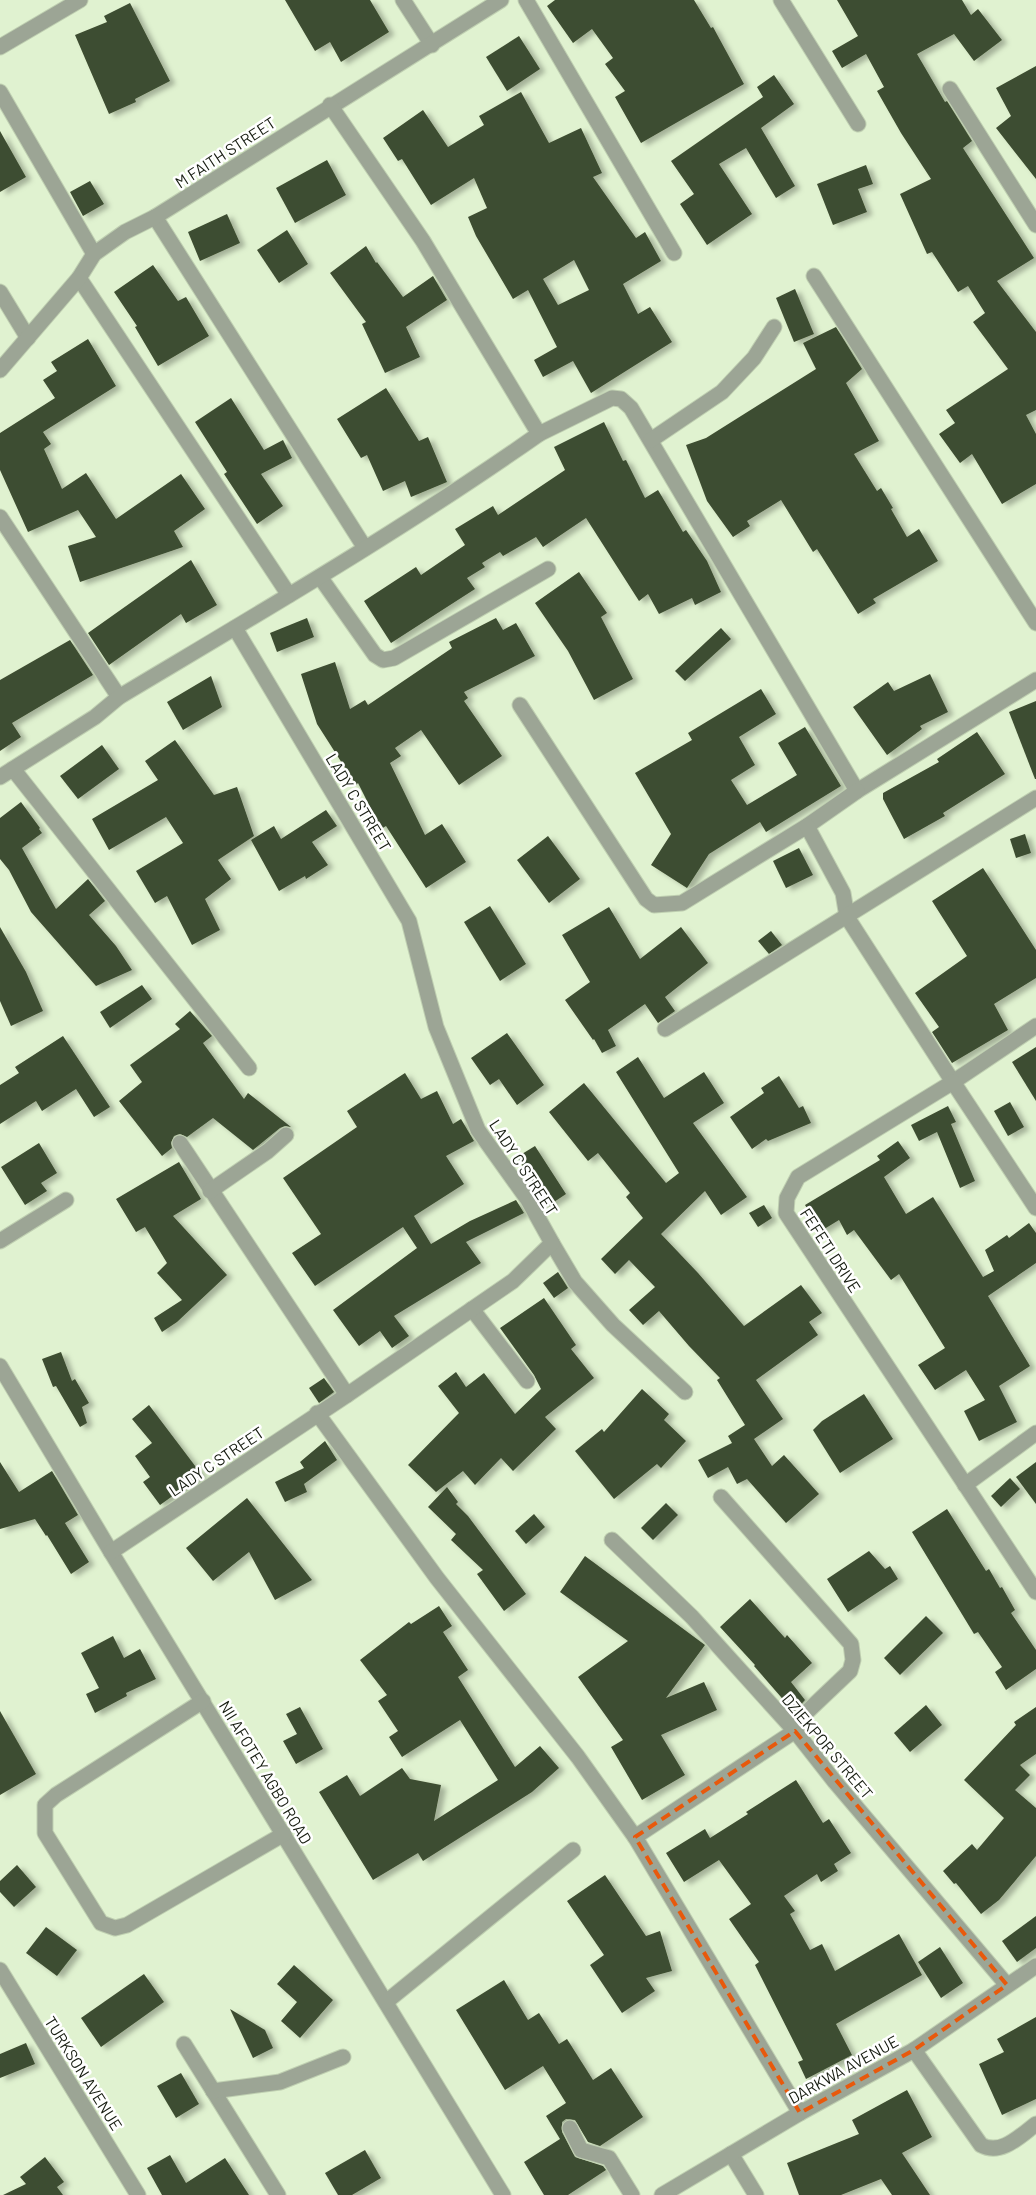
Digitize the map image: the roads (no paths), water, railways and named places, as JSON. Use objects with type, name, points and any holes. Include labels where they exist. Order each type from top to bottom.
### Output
[{"type":"street","points":[[0,47],[80,0]]},
{"type":"street","points":[[403,0],[432,45]]},
{"type":"street","name":"M FAITH STREET","points":[[0,370],[79,278],[94,254],[125,232],[155,217],[330,105],[432,45],[501,0]]},
{"type":"street","points":[[526,0],[674,253]]},
{"type":"street","points":[[781,0],[858,124]]},
{"type":"street","points":[[950,90],[1036,225]]},
{"type":"street","points":[[0,92],[94,254]]},
{"type":"street","points":[[330,105],[423,241],[539,434]]},
{"type":"street","points":[[155,217],[365,548]]},
{"type":"street","points":[[814,276],[1036,623]]},
{"type":"street","points":[[79,278],[290,595]]},
{"type":"street","points":[[0,292],[28,338]]},
{"type":"street","points":[[651,440],[722,392],[754,358],[774,327]]},
{"type":"street","points":[[0,777],[95,717],[119,697],[320,577],[468,484],[539,434],[612,398],[621,399],[631,408],[747,607],[858,791]]},
{"type":"street","points":[[0,518],[119,697]]},
{"type":"street","points":[[320,577],[375,655],[383,660],[394,658],[548,569]]},
{"type":"street","name":"LADY C STREET","points":[[111,1552],[317,1413],[347,1395],[513,1281],[552,1243],[528,1200],[478,1130],[436,1028],[409,922],[235,628]]},
{"type":"street","points":[[520,705],[646,899],[654,905],[682,903],[1036,680]]},
{"type":"street","points":[[13,769],[249,1068]]},
{"type":"street","points":[[665,1029],[1036,798]]},
{"type":"street","points":[[807,826],[843,893],[847,917],[1036,1208]]},
{"type":"street","name":"FEFETI DRIVE","points":[[1036,1026],[953,1082],[798,1177],[787,1198],[786,1213],[1036,1592]]},
{"type":"street","points":[[210,1192],[268,1151],[286,1135]]},
{"type":"street","points":[[180,1143],[210,1192],[347,1395]]},
{"type":"street","points":[[0,1241],[66,1200]]},
{"type":"street","points":[[552,1243],[575,1282],[613,1325],[685,1392]]},
{"type":"street","points":[[472,1308],[527,1381]]},
{"type":"street","name":"NII AFOTEY AGBO ROAD","points":[[0,1366],[111,1552],[503,2195]]},
{"type":"street","points":[[317,1413],[437,1578],[578,1757],[636,1837],[800,2113]]},
{"type":"street","points":[[965,1484],[1036,1434]]},
{"type":"street","points":[[636,1837],[793,1729],[850,1671],[853,1660],[851,1644],[721,1497]]},
{"type":"street","name":"DZIEKPOR STREET","points":[[612,1540],[692,1617],[793,1729],[835,1782],[1007,1985]]},
{"type":"street","points":[[203,1702],[56,1795],[45,1805],[45,1833],[101,1923],[115,1928],[127,1925],[284,1834]]},
{"type":"street","points":[[386,2002],[573,1850]]},
{"type":"street","name":"DARKWA AVENUE","points":[[662,2195],[800,2113],[914,2050],[1036,1966]]},
{"type":"street","name":"TURKSON AVENUE","points":[[0,1970],[138,2195]]},
{"type":"street","points":[[184,2044],[278,2195]]},
{"type":"street","points":[[914,2050],[981,2145],[996,2149],[1006,2145],[1036,2124]]},
{"type":"street","points":[[213,2091],[280,2082],[344,2057]]},
{"type":"street","points":[[570,2128],[581,2150],[609,2158],[632,2195]]},
{"type":"street","points":[[730,2154],[756,2195]]}]
